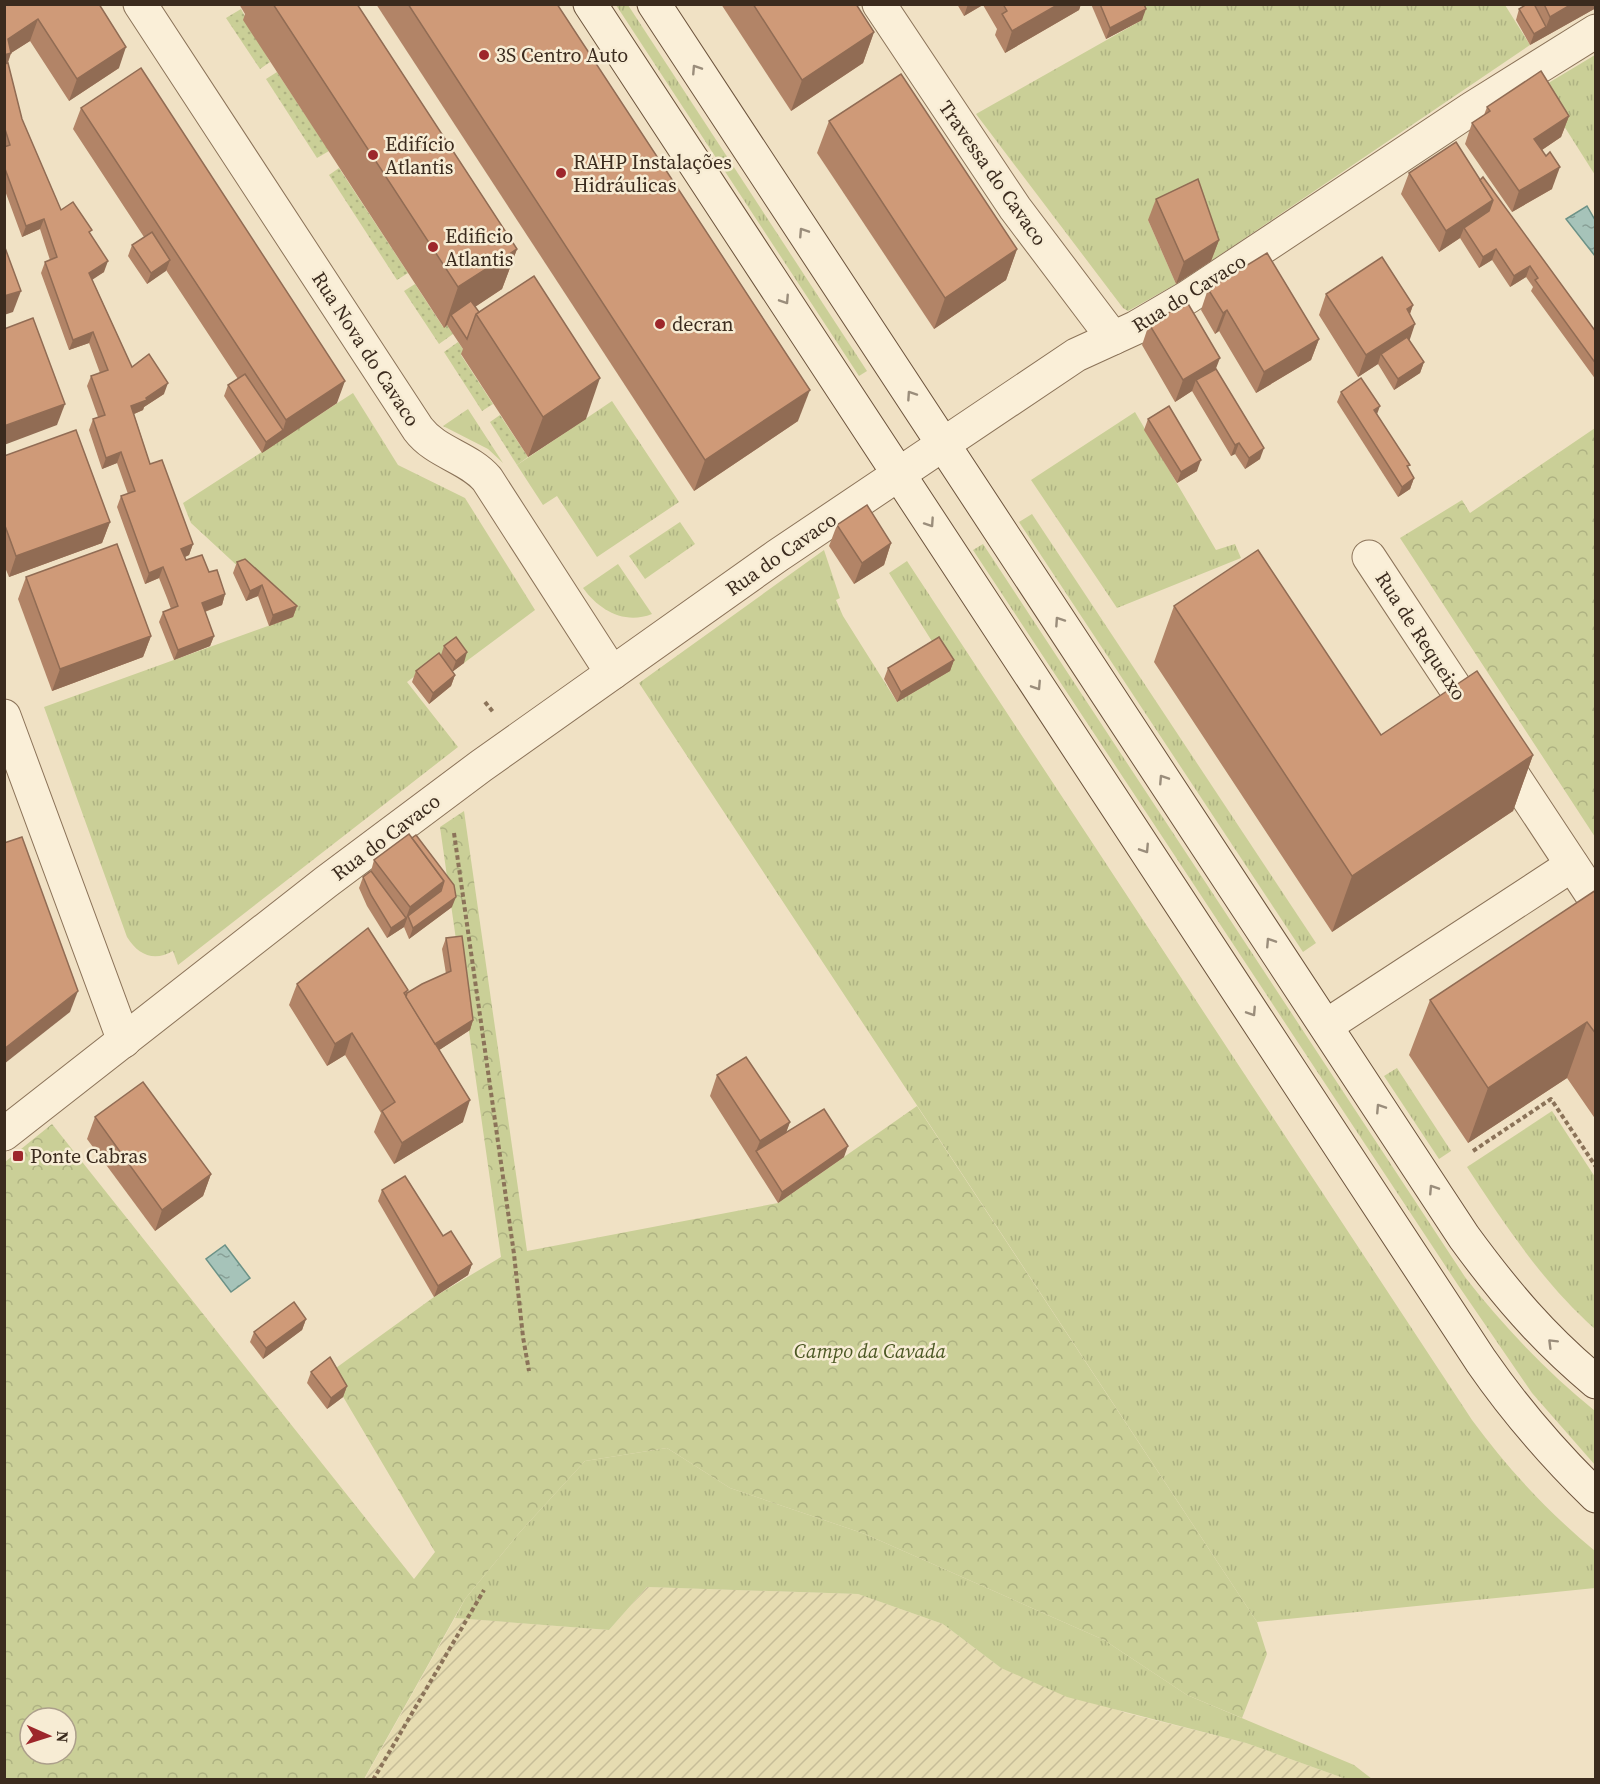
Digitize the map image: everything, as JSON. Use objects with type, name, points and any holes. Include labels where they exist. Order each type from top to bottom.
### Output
[{"type":"street","name":"Rua Nova do Cavaco","points":[[140,4],[418,429],[431,443],[472,464],[488,479],[612,672]]},
{"type":"street","points":[[590,4],[840,384],[897,475],[1481,1360],[1541,1440],[1596,1496]]},
{"type":"street","points":[[654,4],[1464,1237],[1499,1285],[1550,1342],[1596,1382]]},
{"type":"street","name":"Travessa do Cavaco","points":[[879,4],[1015,208],[1113,338]]},
{"type":"street","name":"Rua do Cavaco","points":[[4,1134],[326,882],[449,790],[777,556],[1076,355],[1135,328],[1188,297],[1471,109],[1596,32]]},
{"type":"street","name":"Rua de Requeixo","points":[[1369,557],[1596,901]]},
{"type":"street","points":[[4,716],[124,1041]]},
{"type":"street","points":[[1326,1026],[1572,865]]},
{"type":"path","points":[[449,790],[514,1254],[523,1337],[530,1371]]},
{"type":"path","points":[[1473,1151],[1551,1099],[1596,1167]]},
{"type":"path","points":[[373,1779],[484,1590]]},
{"type":"shaded area","points":[[647,1587],[858,1594],[943,1624],[1001,1668],[1126,1713],[1246,1743],[1346,1779],[364,1780],[455,1618],[609,1630]]},
{"type":"green space","points":[[616,5],[628,5],[867,371],[859,376]]},
{"type":"green space","points":[[1136,5],[1505,5],[1530,45],[1211,261],[1148,220],[1176,284],[1128,311],[1123,308],[976,114],[1142,20]]},
{"type":"green space","points":[[241,9],[270,62],[260,69],[226,18]]},
{"type":"green space","points":[[1595,55],[1595,175],[1540,88]]},
{"type":"green space","points":[[277,72],[329,151],[317,158],[266,79]]},
{"type":"green space","points":[[339,168],[408,273],[397,280],[329,175]]},
{"type":"green space","points":[[415,284],[443,327],[447,325],[453,334],[439,344],[404,291]]},
{"type":"green space","points":[[458,342],[465,352],[461,355],[493,404],[482,411],[444,352]]},
{"type":"green space","points":[[353,393],[398,465],[465,498],[535,610],[464,663],[440,657],[407,682],[458,747],[178,965],[173,951],[159,956],[147,955],[136,948],[127,937],[44,707],[293,617],[191,523],[183,503]]},
{"type":"green space","points":[[612,401],[679,502],[597,557],[557,496],[543,505],[517,465]]},
{"type":"green space","points":[[468,409],[503,463],[488,449],[443,426]]},
{"type":"green space","points":[[1135,412],[1216,550],[1235,544],[1241,558],[1117,608],[1031,480]]},
{"type":"green space","points":[[500,415],[528,457],[517,465],[490,422]]},
{"type":"green space","points":[[1595,428],[1595,837],[1400,538],[1462,500],[1470,513]]},
{"type":"green space","points":[[1032,514],[1316,943],[1303,952],[1019,522]]},
{"type":"green space","points":[[680,522],[695,544],[645,579],[629,556]]},
{"type":"green space","points":[[983,544],[1465,1277],[1526,1348],[1595,1411],[1595,1465],[1532,1393],[1458,1285],[973,550]]},
{"type":"green space","points":[[824,550],[840,598],[836,600],[843,616],[897,702],[950,670],[889,573],[907,561],[1472,1420],[1529,1489],[1595,1551],[1595,1588],[1257,1622],[639,683]]},
{"type":"green space","points":[[618,564],[652,614],[632,618],[613,613],[604,609],[583,588]]},
{"type":"green space","name":"Campo da Cavada","points":[[464,811],[527,1251],[778,1203],[917,1106],[1257,1622],[1267,1654],[1242,1718],[1187,1695],[1104,1640],[865,1534],[730,1488],[667,1448],[585,1461],[520,1532],[465,1599],[364,1779],[5,1780],[5,1162],[52,1124],[414,1579],[435,1552],[329,1373],[434,1297],[501,1257],[440,827]]},
{"type":"green space","points":[[1397,1068],[1451,1151],[1439,1159],[1384,1076]]},
{"type":"green space","points":[[1552,1111],[1595,1177],[1595,1329],[1542,1273],[1510,1232],[1467,1167]]},
{"type":"green space","points":[[667,1448],[730,1488],[865,1534],[1104,1640],[1187,1695],[1354,1765],[1372,1779],[1346,1779],[1246,1743],[1067,1697],[1001,1668],[943,1624],[858,1594],[647,1587],[609,1630],[455,1618],[465,1599],[520,1532],[585,1461]]},
{"type":"water","points":[[1587,206],[1595,220],[1595,256],[1566,219]]},
{"type":"water","points":[[225,1245],[250,1278],[231,1292],[206,1259]]},
{"type":"building","points":[[4,4],[99,4],[126,47],[77,79],[38,19],[8,39],[11,53],[4,55]]},
{"type":"building","points":[[273,4],[357,4],[517,249],[458,287]]},
{"type":"building","points":[[408,4],[557,4],[810,390],[705,460]]},
{"type":"building","points":[[753,4],[856,4],[874,32],[802,80]]},
{"type":"building","points":[[1003,4],[1059,4],[1012,31],[1002,14],[1007,11]]},
{"type":"building","points":[[1100,4],[1144,4],[1146,9],[1110,28]]},
{"type":"building","points":[[1527,4],[1534,4],[1546,27],[1534,34],[1519,9]]},
{"type":"building","points":[[1544,4],[1572,4],[1550,17]]},
{"type":"building","points":[[8,63],[22,119],[61,210],[73,202],[92,230],[89,232],[108,261],[89,273],[132,367],[149,354],[168,383],[146,398],[147,400],[131,406],[150,464],[162,460],[193,544],[181,549],[186,560],[202,555],[209,572],[217,570],[225,594],[202,603],[214,636],[178,650],[163,612],[178,606],[163,567],[149,573],[121,496],[135,491],[121,452],[106,458],[93,419],[105,415],[91,376],[108,370],[93,332],[73,340],[45,262],[57,257],[44,219],[26,226],[4,166],[4,147],[10,145],[4,126],[4,64]]},
{"type":"building","points":[[141,68],[345,381],[286,420],[81,108]]},
{"type":"building","points":[[1541,71],[1569,116],[1534,139],[1546,156],[1550,152],[1560,167],[1519,191],[1472,123],[1490,111],[1487,107]]},
{"type":"building","points":[[901,74],[1017,249],[945,298],[829,121]]},
{"type":"building","points":[[1456,142],[1493,200],[1446,231],[1409,173]]},
{"type":"building","points":[[1483,177],[1596,332],[1596,364],[1535,280],[1538,278],[1530,266],[1514,276],[1496,249],[1483,257],[1464,228],[1489,211],[1493,200],[1480,180]]},
{"type":"building","points":[[1198,179],[1219,240],[1184,262],[1156,199]]},
{"type":"building","points":[[152,232],[170,260],[151,273],[132,245]]},
{"type":"building","points":[[4,245],[21,291],[4,296]]},
{"type":"building","points":[[1267,253],[1319,339],[1264,372],[1227,310],[1223,313],[1208,289]]},
{"type":"building","points":[[1382,257],[1413,305],[1407,309],[1415,324],[1366,355],[1326,294]]},
{"type":"building","points":[[534,276],[600,378],[543,417],[476,314]]},
{"type":"building","points":[[471,301],[479,312],[476,314],[467,339],[451,315]]},
{"type":"building","points":[[1187,302],[1220,358],[1183,380],[1149,324]]},
{"type":"building","points":[[33,318],[65,404],[4,426],[4,329]]},
{"type":"building","points":[[1407,337],[1424,362],[1398,379],[1381,354]]},
{"type":"building","points":[[1216,369],[1264,448],[1249,458],[1239,443],[1235,445],[1196,380]]},
{"type":"building","points":[[245,374],[283,430],[266,442],[228,385]]},
{"type":"building","points":[[1361,378],[1380,406],[1374,410],[1410,465],[1407,466],[1414,478],[1402,487],[1341,392]]},
{"type":"building","points":[[1169,406],[1201,460],[1181,472],[1148,419]]},
{"type":"building","points":[[76,430],[110,522],[16,556],[4,523],[4,456]]},
{"type":"building","points":[[867,505],[891,543],[862,563],[837,525]]},
{"type":"building","points":[[117,544],[151,636],[60,669],[26,577]]},
{"type":"building","points":[[1258,550],[1381,735],[1477,671],[1533,755],[1352,876],[1174,606]]},
{"type":"building","points":[[245,559],[297,606],[273,615],[262,585],[250,591],[237,562]]},
{"type":"building","points":[[456,637],[467,652],[456,661],[444,646]]},
{"type":"building","points":[[939,637],[954,660],[901,692],[888,668]]},
{"type":"building","points":[[439,653],[455,675],[433,693],[416,671]]},
{"type":"building","points":[[409,834],[444,881],[410,907],[374,860]]},
{"type":"building","points":[[416,835],[454,885],[456,897],[413,928],[408,916],[441,891],[444,881],[412,838]]},
{"type":"building","points":[[22,837],[78,991],[4,1049],[4,843]]},
{"type":"building","points":[[371,871],[406,918],[391,928],[363,877]]},
{"type":"building","points":[[1596,890],[1596,1034],[1587,1022],[1488,1088],[1430,1000]]},
{"type":"building","points":[[368,928],[408,990],[404,993],[470,1100],[402,1143],[382,1111],[395,1102],[352,1033],[335,1044],[297,984]]},
{"type":"building","points":[[462,936],[473,1020],[435,1044],[406,997],[407,993],[451,971],[446,938]]},
{"type":"building","points":[[746,1057],[790,1122],[760,1141],[717,1075]]},
{"type":"building","points":[[143,1082],[211,1174],[162,1210],[95,1117]]},
{"type":"building","points":[[824,1109],[848,1146],[782,1192],[756,1151]]},
{"type":"building","points":[[405,1176],[443,1236],[451,1231],[472,1264],[438,1286],[382,1190]]},
{"type":"building","points":[[294,1302],[306,1319],[266,1348],[254,1332]]},
{"type":"building","points":[[330,1357],[347,1386],[331,1398],[311,1372]]},
{"type":"place","name":"3S Centro Auto","points":[[484,55]]},
{"type":"place","name":"Edifício Atlantis","points":[[373,155]]},
{"type":"place","name":"RAHP Instalações Hidráulicas","points":[[561,173]]},
{"type":"place","name":"Edificio Atlantis","points":[[433,247]]},
{"type":"place","name":"decran","points":[[660,324]]},
{"type":"place","name":"Ponte Cabras","points":[[18,1156]]}]
